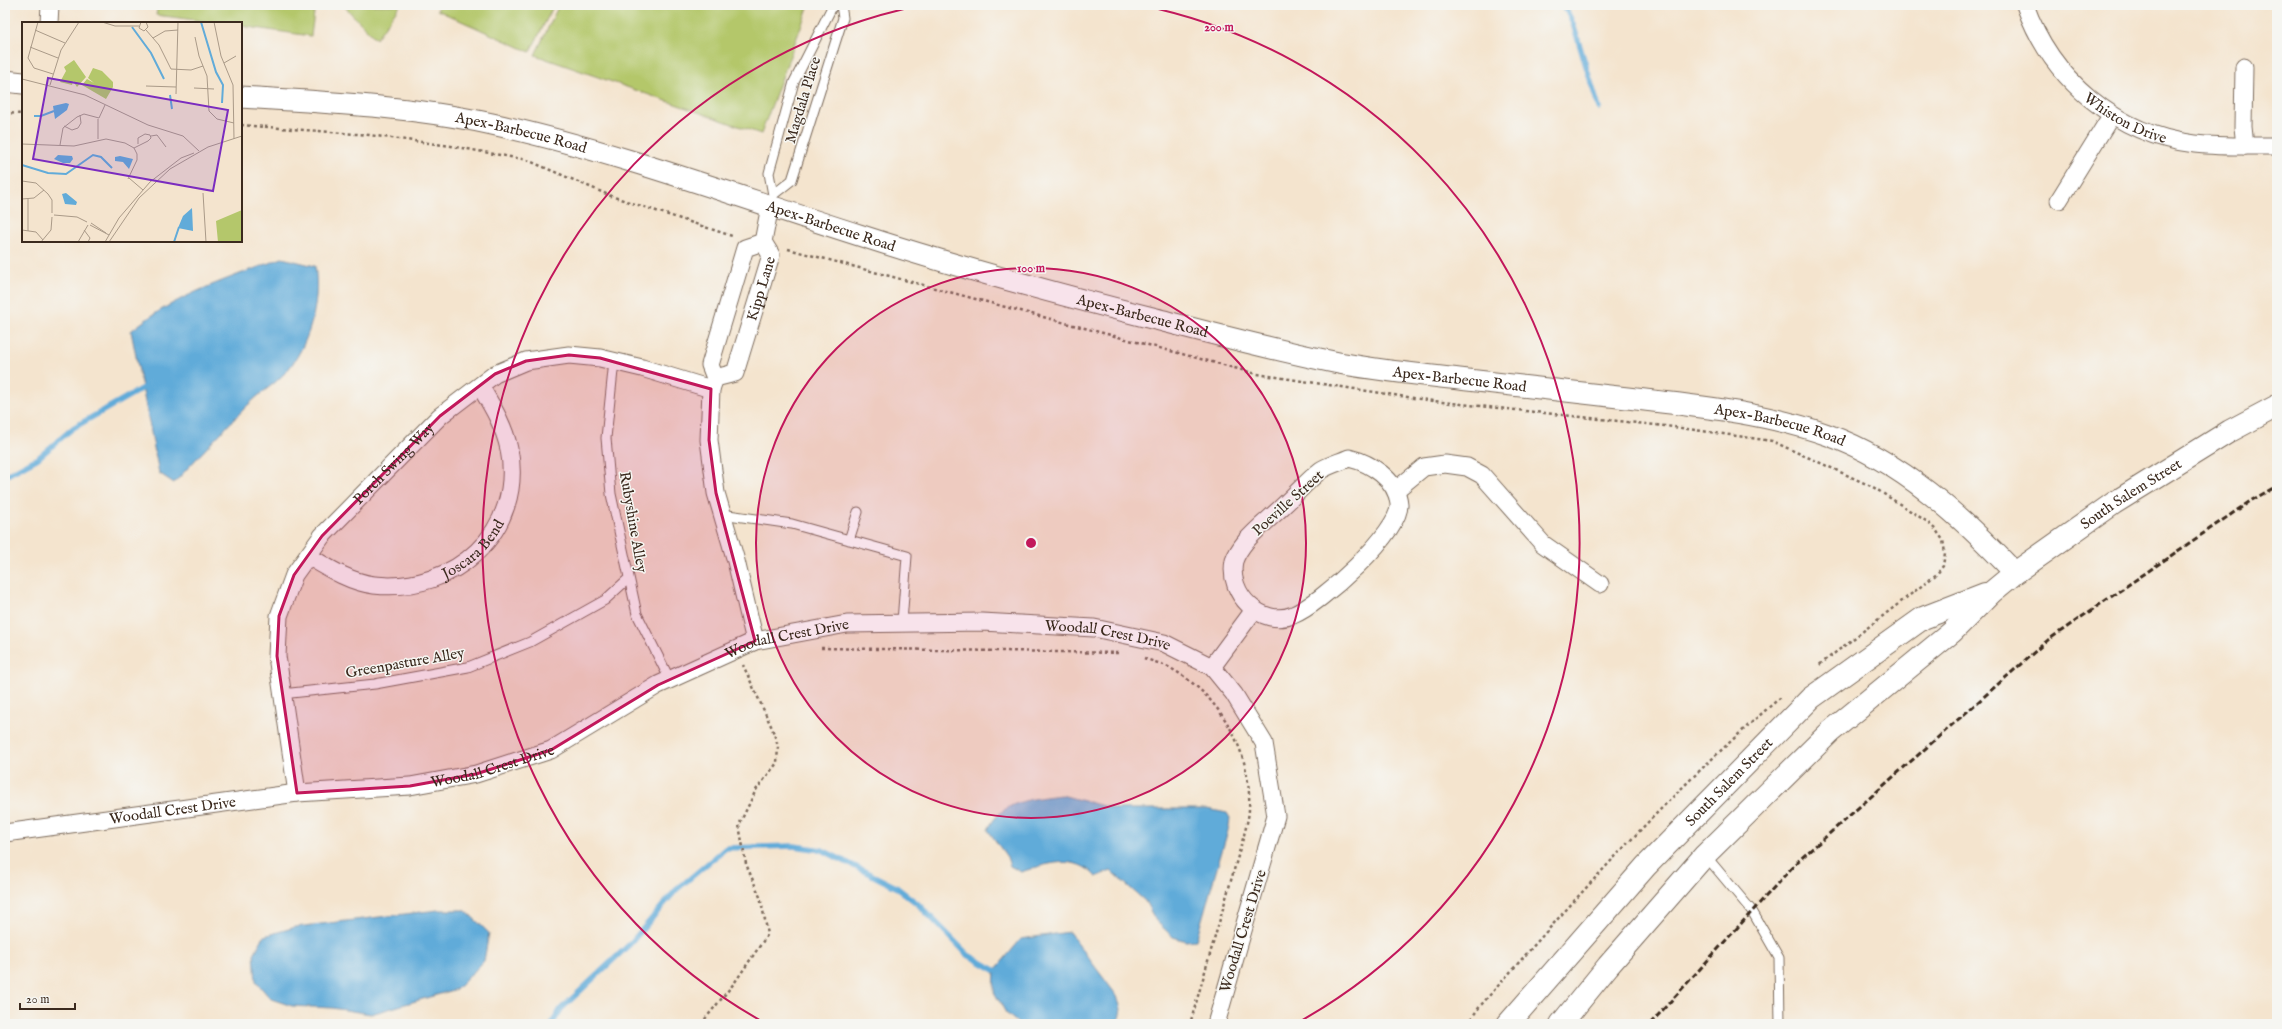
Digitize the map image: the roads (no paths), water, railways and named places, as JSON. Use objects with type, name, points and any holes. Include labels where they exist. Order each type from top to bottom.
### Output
[{"type":"main road","name":"South Salem Street","points":[[1561,1024],[1608,966],[1704,855],[1830,732],[1952,632],[2003,582],[2114,502],[2230,431],[2277,406]]},
{"type":"main road","name":"South Salem Street","points":[[1508,1024],[1646,866],[1811,698],[1923,618],[2003,582]]},
{"type":"street","points":[[49,22],[50,5]]},
{"type":"street","name":"Whiston Drive","points":[[2025,5],[2039,37],[2066,76],[2111,116],[2128,125],[2169,139],[2194,144],[2277,146]]},
{"type":"street","points":[[2244,67],[2242,127],[2245,146]]},
{"type":"street","points":[[5,81],[22,83]]},
{"type":"street","name":"Apex-Barbecue Road","points":[[242,97],[365,105],[492,124],[560,141],[772,200],[911,251],[1037,288],[1238,340],[1330,361],[1388,371],[1697,406],[1788,422],[1831,436],[1869,453],[1910,480],[1950,510],[2003,582]]},
{"type":"street","points":[[2059,200],[2111,116]]},
{"type":"street","points":[[762,242],[772,200]]},
{"type":"street","name":"Kipp Lane","points":[[713,384],[735,373],[771,255],[762,242],[745,248],[710,365],[713,384],[709,440],[716,493],[736,561],[755,641]]},
{"type":"street","name":"Porch Swing Way","points":[[297,793],[276,656],[279,616],[294,576],[322,536],[440,416],[495,374],[526,361],[569,355],[614,361],[713,384]]},
{"type":"street","name":"Joscara Bend","points":[[308,556],[342,575],[374,585],[415,584],[449,573],[484,546],[504,516],[511,476],[509,449],[499,417],[480,386]]},
{"type":"street","name":"Poeville Street","points":[[1349,458],[1362,461],[1379,471],[1396,490],[1400,505],[1394,524],[1366,556],[1338,584],[1313,603],[1293,615],[1272,618],[1254,610],[1243,599],[1234,580],[1234,561],[1246,540],[1322,470],[1349,458]]},
{"type":"street","points":[[1396,490],[1424,467],[1445,464],[1466,467],[1482,475],[1543,544],[1600,584]]},
{"type":"street","points":[[1212,667],[1254,610]]},
{"type":"street","name":"Woodall Crest Drive","points":[[5,832],[297,793],[410,786],[476,774],[551,750],[670,680],[755,641],[847,624],[982,622],[1094,628],[1164,643],[1212,667],[1234,694],[1264,743],[1276,816],[1216,1024]]},
{"type":"lane","name":"Magdala Place","points":[[772,200],[770,173],[794,82],[833,5]]},
{"type":"lane","name":"Magdala Place","points":[[772,200],[792,180],[843,18],[842,5]]},
{"type":"lane","name":"Rubyshine Alley","points":[[614,361],[606,438],[611,494],[637,614],[670,680]]},
{"type":"lane","points":[[849,540],[858,512]]},
{"type":"lane","points":[[722,514],[792,524],[907,556],[902,622]]},
{"type":"lane","name":"Greenpasture Alley","points":[[282,694],[375,684],[468,667],[530,642],[605,600],[628,578]]},
{"type":"lane","points":[[1704,855],[1752,911],[1779,958],[1780,1024]]},
{"type":"water","points":[[282,258],[315,266],[316,294],[314,309],[311,324],[300,351],[284,374],[251,402],[174,483],[159,473],[131,331],[148,318],[185,297],[204,288]]},
{"type":"water","points":[[1061,795],[1115,809],[1207,809],[1227,813],[1230,818],[1229,827],[1196,940],[1186,941],[1173,937],[1156,921],[1145,901],[1111,871],[1096,877],[1079,865],[1070,863],[1060,862],[1021,872],[1010,866],[1007,857],[988,830],[994,820],[1001,812],[1018,803]]},
{"type":"water","points":[[438,910],[465,910],[489,933],[484,961],[457,989],[371,1014],[332,1008],[292,1006],[271,999],[256,982],[254,954],[264,936],[296,927]]},
{"type":"water","points":[[1069,932],[1117,996],[1121,1009],[1118,1024],[1019,1024],[1006,1013],[994,992],[995,970],[1021,939]]},
{"type":"waterway","points":[[1564,5],[1573,24],[1599,108]]},
{"type":"waterway","points":[[5,476],[38,458],[73,428],[148,385]]},
{"type":"waterway","points":[[552,1024],[561,1009],[630,944],[676,890],[726,848],[794,846],[822,850],[896,887],[918,904],[968,955],[1000,973]]},
{"type":"railway","points":[[1650,1024],[1796,863],[2048,640],[2252,500],[2277,486]]}]
